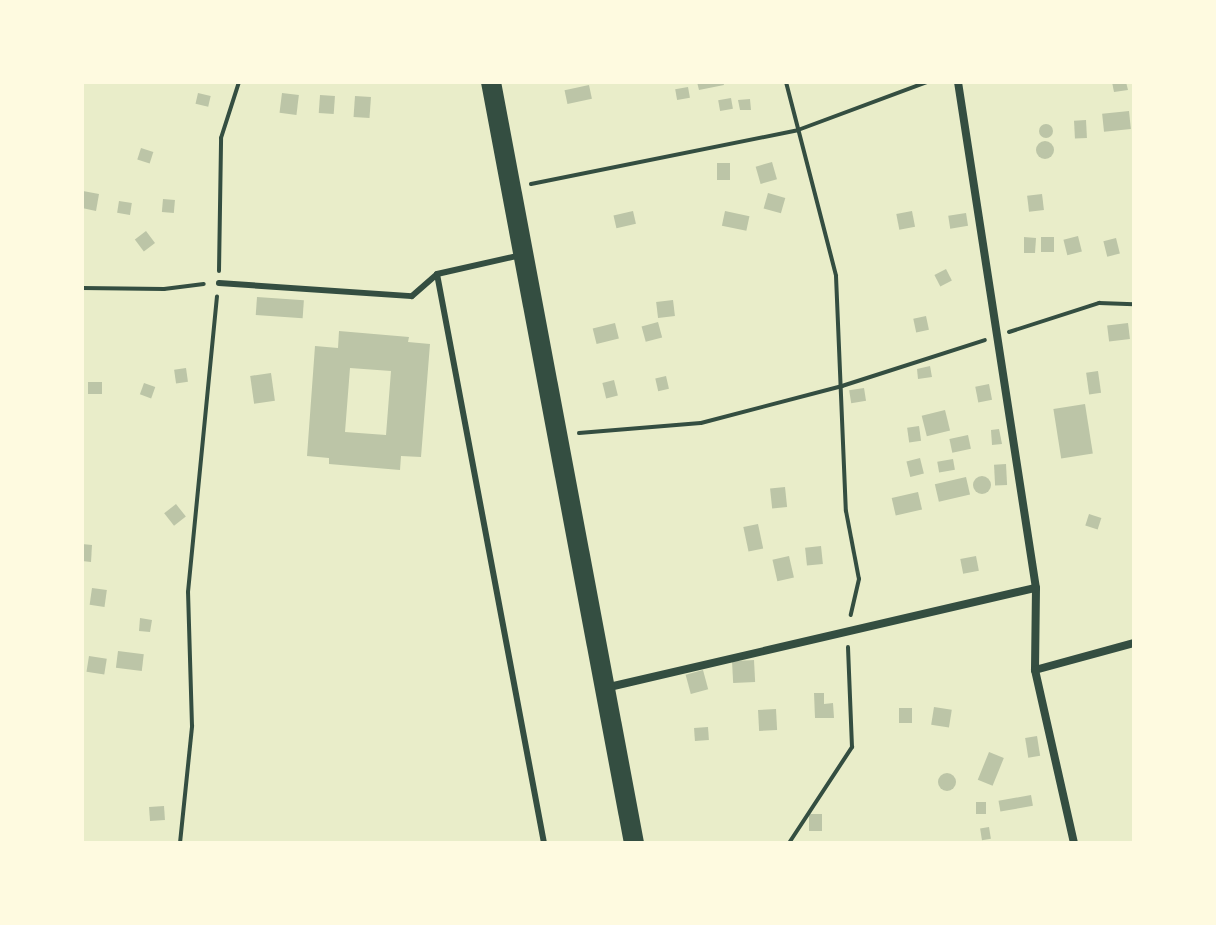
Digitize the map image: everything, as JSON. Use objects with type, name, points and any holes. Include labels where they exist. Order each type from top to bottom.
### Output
[{"type":"main road","points":[[491,82],[634,843]]},
{"type":"street","points":[[958,82],[1036,588],[1035,670],[1074,843]]},
{"type":"street","points":[[605,688],[1036,588]]},
{"type":"street","points":[[1035,670],[1134,643]]},
{"type":"lane","points":[[219,283],[412,296],[437,274],[524,254]]},
{"type":"lane","points":[[437,274],[544,843]]},
{"type":"path","points":[[180,843],[192,726],[188,592],[219,283],[221,138],[239,82]]},
{"type":"path","points":[[786,82],[836,276],[846,511],[859,579],[847,631],[852,747],[789,843]]},
{"type":"path","points":[[509,188],[798,130],[927,82]]},
{"type":"path","points":[[82,288],[164,289],[219,283]]},
{"type":"path","points":[[558,435],[701,423],[842,386],[1099,303],[1134,304]]},
{"type":"building","points":[[697,82],[723,82],[724,85],[699,90]]},
{"type":"building","points":[[1112,82],[1126,82],[1128,90],[1114,92]]},
{"type":"building","points":[[589,85],[592,99],[567,104],[565,90]]},
{"type":"building","points":[[688,87],[690,98],[677,100],[675,89]]},
{"type":"building","points":[[198,93],[211,96],[208,107],[196,104]]},
{"type":"building","points":[[282,93],[299,95],[296,115],[280,113]]},
{"type":"building","points":[[320,95],[335,96],[334,114],[319,113]]},
{"type":"building","points":[[355,96],[371,97],[369,118],[354,117]]},
{"type":"building","points":[[731,98],[733,109],[720,111],[718,100]]},
{"type":"building","points":[[750,99],[751,110],[740,110],[738,100]]},
{"type":"building","points":[[1129,111],[1131,129],[1104,132],[1102,114]]},
{"type":"building","points":[[1086,120],[1087,138],[1075,139],[1074,121]]},
{"type":"building","points":[[1046,124],[1053,131],[1046,138],[1039,131]]},
{"type":"building","points":[[1045,141],[1054,150],[1045,159],[1036,150]]},
{"type":"building","points":[[141,148],[153,152],[150,163],[137,159]]},
{"type":"building","points":[[772,162],[777,179],[761,184],[756,167]]},
{"type":"building","points":[[717,163],[730,163],[730,180],[717,180]]},
{"type":"building","points":[[83,191],[99,194],[96,211],[82,208]]},
{"type":"building","points":[[768,193],[785,198],[781,213],[764,208]]},
{"type":"building","points":[[1042,194],[1044,210],[1029,212],[1027,196]]},
{"type":"building","points":[[163,199],[175,200],[174,213],[162,212]]},
{"type":"building","points":[[119,201],[132,203],[130,215],[117,213]]},
{"type":"building","points":[[633,211],[636,224],[616,228],[614,215]]},
{"type":"building","points":[[725,211],[749,216],[746,231],[722,226]]},
{"type":"building","points":[[912,211],[915,227],[899,230],[896,214]]},
{"type":"building","points":[[966,213],[968,226],[950,229],[948,216]]},
{"type":"building","points":[[146,231],[155,243],[144,251],[135,239]]},
{"type":"building","points":[[1078,236],[1082,252],[1067,255],[1063,240]]},
{"type":"building","points":[[1024,237],[1036,238],[1035,253],[1024,253]]},
{"type":"building","points":[[1041,237],[1054,237],[1054,252],[1041,252]]},
{"type":"building","points":[[1116,238],[1120,254],[1107,257],[1103,241]]},
{"type":"building","points":[[946,269],[952,281],[940,286],[934,275]]},
{"type":"building","points":[[257,297],[304,300],[303,318],[256,315]]},
{"type":"building","points":[[673,300],[675,316],[658,318],[656,302]]},
{"type":"building","points":[[926,316],[929,330],[916,332],[913,319]]},
{"type":"building","points":[[658,322],[662,337],[646,342],[642,326]]},
{"type":"building","points":[[615,323],[619,339],[597,344],[593,329]]},
{"type":"building","points":[[1128,323],[1130,339],[1109,341],[1107,326]]},
{"type":"building","points":[[339,331],[409,337],[408,342],[430,344],[421,457],[401,456],[400,470],[329,464],[329,458],[307,456],[315,346],[338,348]],"holes":[[[350,368],[391,371],[386,435],[345,432]]]},
{"type":"building","points":[[930,366],[932,377],[918,379],[917,369]]},
{"type":"building","points":[[186,368],[188,382],[176,384],[174,370]]},
{"type":"building","points":[[1098,371],[1101,393],[1089,394],[1086,373]]},
{"type":"building","points":[[271,373],[275,401],[254,404],[250,376]]},
{"type":"building","points":[[666,376],[669,389],[658,391],[655,378]]},
{"type":"building","points":[[614,380],[618,396],[606,398],[602,383]]},
{"type":"building","points":[[88,382],[102,382],[102,394],[88,394]]},
{"type":"building","points":[[144,383],[155,387],[151,398],[140,394]]},
{"type":"building","points":[[989,384],[992,400],[978,402],[975,387]]},
{"type":"building","points":[[864,388],[866,401],[851,403],[849,390]]},
{"type":"building","points":[[1085,404],[1093,453],[1061,458],[1053,409]]},
{"type":"building","points":[[945,410],[950,430],[927,436],[922,416]]},
{"type":"building","points":[[919,426],[921,441],[909,443],[907,428]]},
{"type":"building","points":[[999,429],[1002,444],[992,445],[991,430]]},
{"type":"building","points":[[968,435],[971,449],[952,453],[949,439]]},
{"type":"building","points":[[920,458],[924,474],[910,477],[906,461]]},
{"type":"building","points":[[953,459],[955,470],[939,473],[937,462]]},
{"type":"building","points":[[1006,464],[1007,485],[995,486],[994,465]]},
{"type":"building","points":[[982,476],[991,485],[982,494],[973,485]]},
{"type":"building","points":[[966,477],[970,495],[939,502],[935,484]]},
{"type":"building","points":[[785,487],[787,507],[772,508],[770,489]]},
{"type":"building","points":[[918,492],[922,510],[896,516],[892,498]]},
{"type":"building","points":[[176,504],[186,517],[174,526],[164,513]]},
{"type":"building","points":[[1089,514],[1101,518],[1098,529],[1085,525]]},
{"type":"building","points":[[758,524],[763,548],[749,552],[743,527]]},
{"type":"building","points":[[82,544],[92,545],[91,562],[82,561]]},
{"type":"building","points":[[821,546],[823,564],[807,566],[805,548]]},
{"type":"building","points":[[789,556],[794,577],[777,581],[772,560]]},
{"type":"building","points":[[976,556],[979,571],[963,574],[960,559]]},
{"type":"building","points":[[92,588],[107,590],[104,607],[90,605]]},
{"type":"building","points":[[140,618],[152,620],[150,632],[139,631]]},
{"type":"building","points":[[118,651],[144,654],[142,671],[116,668]]},
{"type":"building","points":[[89,656],[107,659],[104,675],[86,672]]},
{"type":"building","points":[[754,660],[755,682],[733,683],[732,661]]},
{"type":"building","points":[[703,670],[708,689],[691,694],[686,675]]},
{"type":"building","points":[[814,693],[824,693],[824,704],[833,703],[834,718],[815,718]]},
{"type":"building","points":[[934,707],[952,710],[949,728],[931,725]]},
{"type":"building","points":[[899,708],[912,708],[912,723],[899,723]]},
{"type":"building","points":[[776,709],[777,730],[759,731],[758,710]]},
{"type":"building","points":[[708,727],[709,740],[695,741],[694,728]]},
{"type":"building","points":[[1037,736],[1040,756],[1028,758],[1025,738]]},
{"type":"building","points":[[989,752],[1004,758],[993,786],[978,780]]},
{"type":"building","points":[[947,773],[956,782],[947,791],[938,782]]},
{"type":"building","points":[[1031,795],[1033,806],[1000,812],[999,801]]},
{"type":"building","points":[[976,802],[986,802],[986,814],[976,814]]},
{"type":"building","points":[[164,806],[165,820],[150,821],[149,807]]},
{"type":"building","points":[[809,814],[822,814],[822,831],[809,831]]},
{"type":"building","points":[[989,827],[991,839],[982,840],[980,828]]}]
